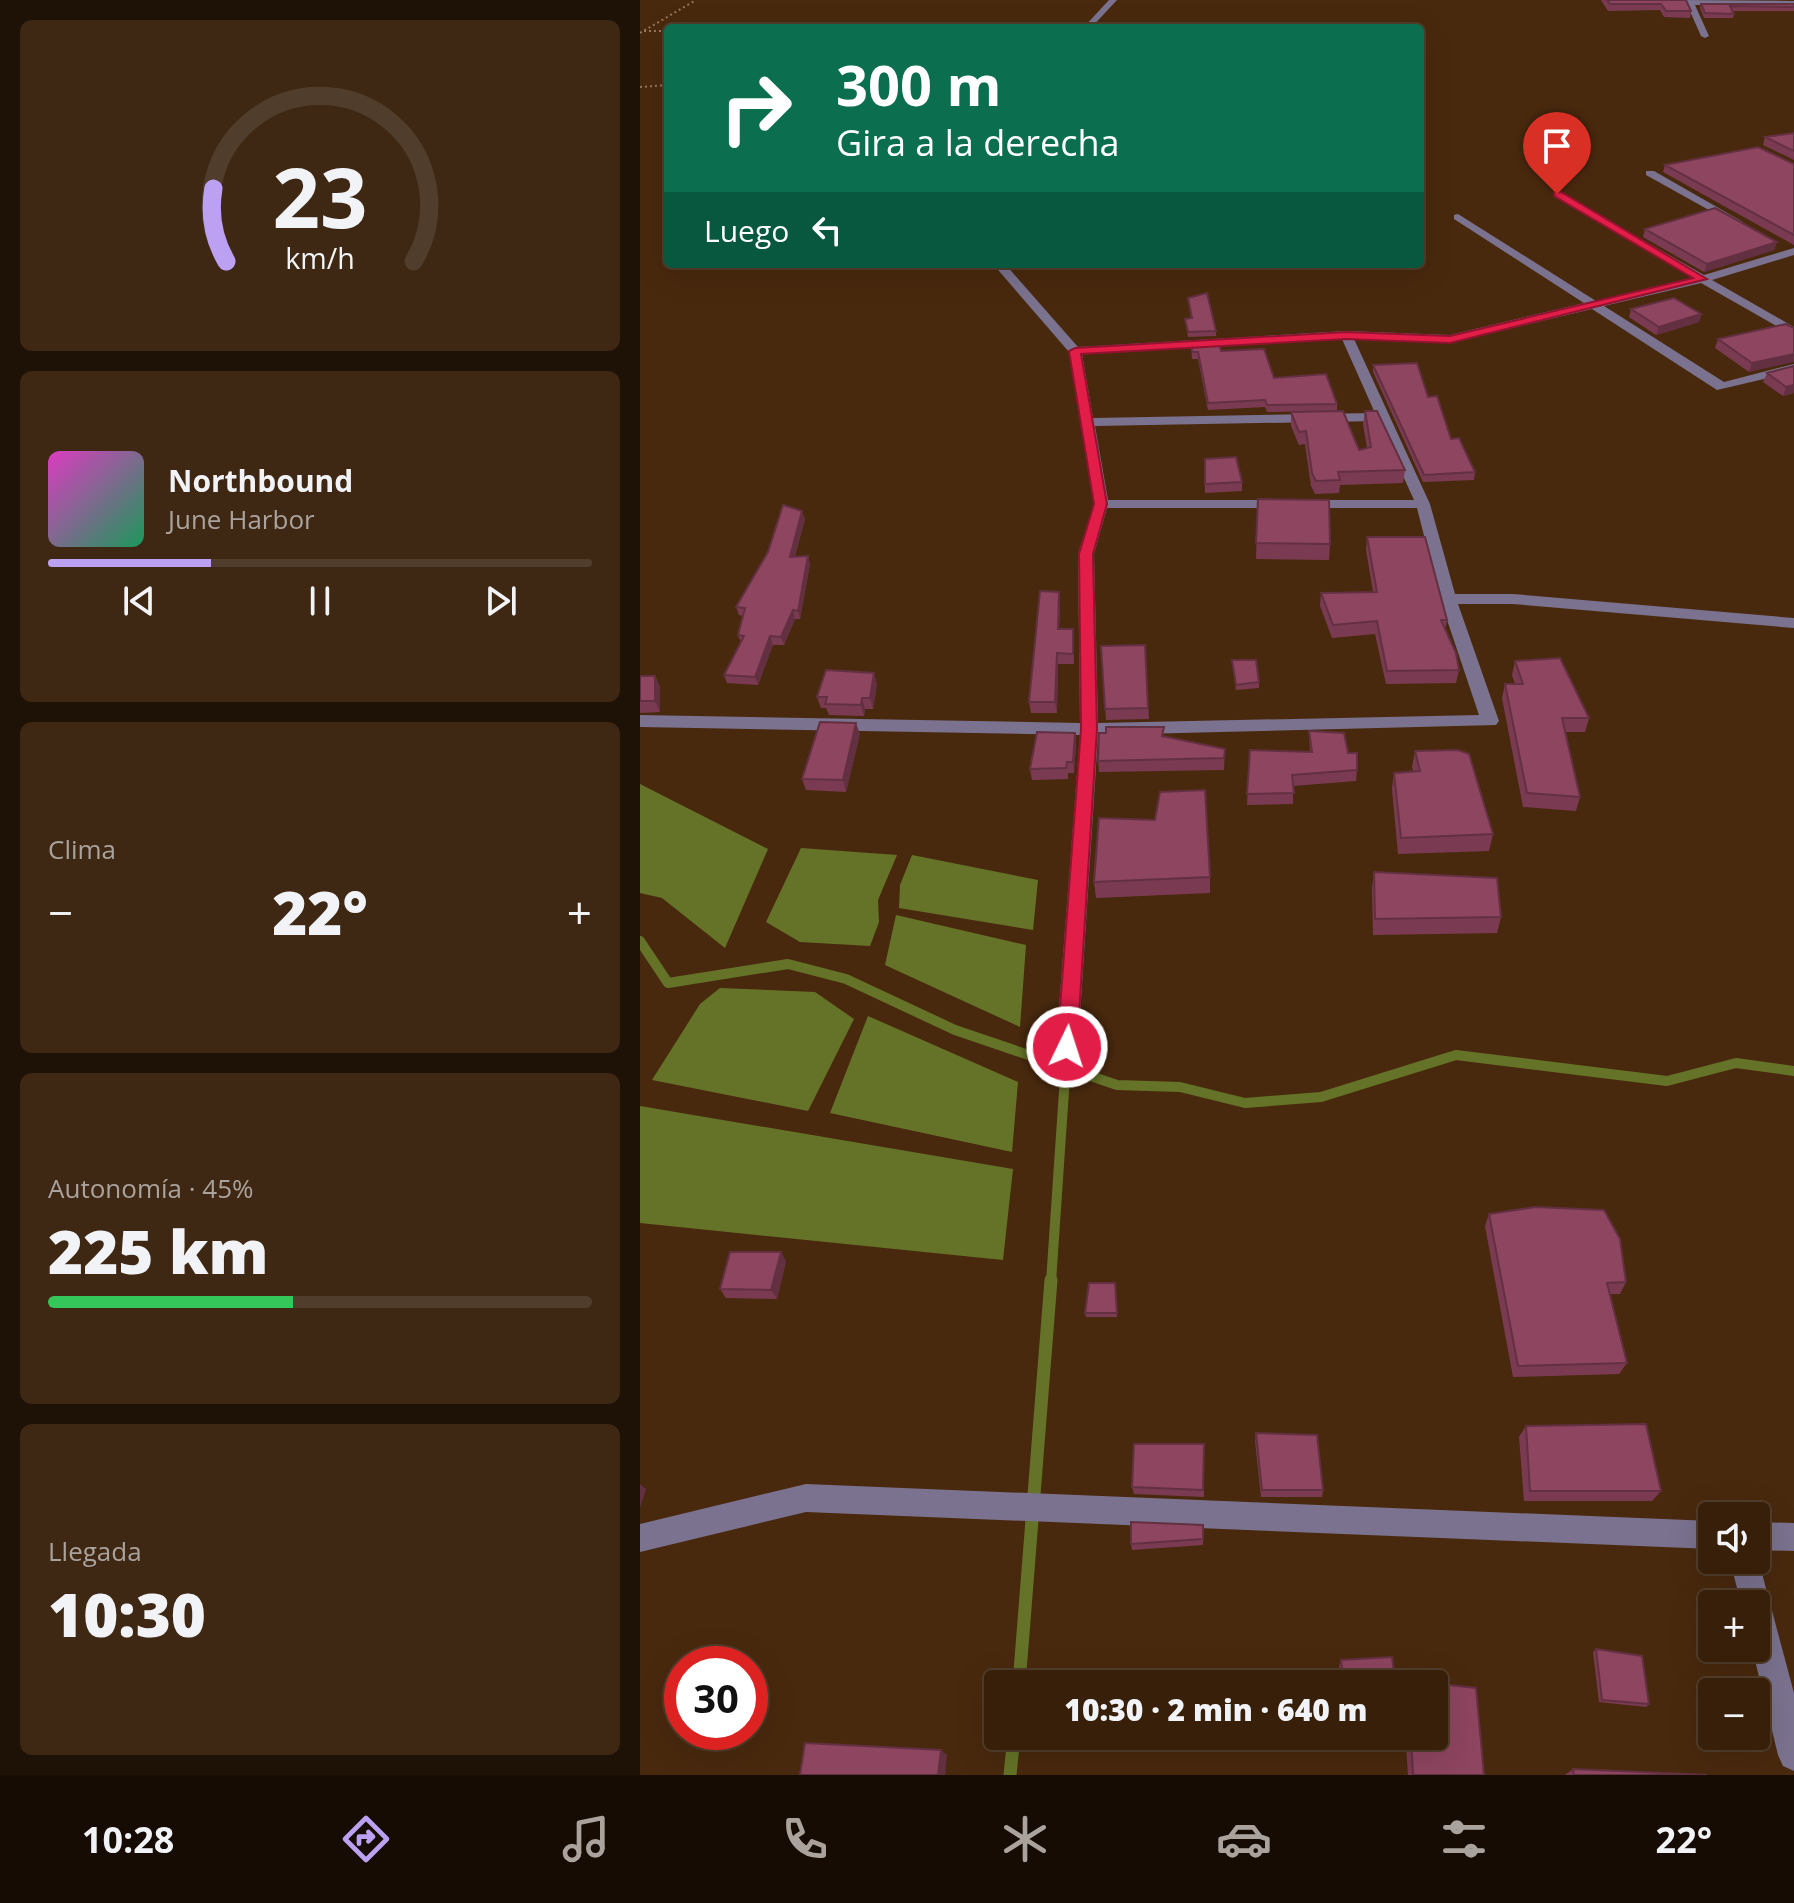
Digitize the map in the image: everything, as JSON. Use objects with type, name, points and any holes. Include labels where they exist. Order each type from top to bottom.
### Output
[{"type":"street","points":[[1091,24],[1113,0]]},
{"type":"street","points":[[1705,36],[1690,2],[1794,3]]},
{"type":"street","points":[[1650,173],[1753,230]]},
{"type":"street","points":[[1557,194],[1794,332]]},
{"type":"street","points":[[1458,217],[1722,387],[1794,368]]},
{"type":"street","points":[[1779,245],[1793,252]]},
{"type":"street","points":[[1075,351],[1346,335],[1450,339],[1702,279],[1793,252]]},
{"type":"street","points":[[1002,268],[1075,351],[1101,504],[1086,554],[1089,729],[1067,1047]]},
{"type":"street","points":[[640,721],[1089,729],[1490,721],[1448,599],[1423,504],[1346,335]]},
{"type":"street","points":[[1088,422],[1385,417]]},
{"type":"street","points":[[1101,504],[1423,504]]},
{"type":"street","points":[[1448,599],[1513,599],[1794,623]]},
{"type":"street","points":[[640,1538],[806,1498],[1698,1534]]},
{"type":"street","points":[[1770,1536],[1794,1537]]},
{"type":"street","points":[[1749,1574],[1794,1755]]},
{"type":"path","points":[[641,32],[696,0]]},
{"type":"path","points":[[641,32],[664,31]]},
{"type":"path","points":[[640,87],[664,85]]},
{"type":"shaded area","points":[[640,784],[768,849],[725,948],[662,898],[640,893]]},
{"type":"shaded area","points":[[801,848],[897,855],[878,900],[879,922],[870,946],[800,942],[766,922]]},
{"type":"shaded area","points":[[912,855],[1038,880],[1033,930],[899,908],[900,885]]},
{"type":"shaded area","points":[[896,915],[1026,945],[1020,1027],[885,965]]},
{"type":"shaded area","points":[[720,988],[815,992],[854,1019],[808,1111],[652,1080],[700,1004]]},
{"type":"shaded area","points":[[868,1016],[1018,1082],[1012,1152],[830,1113]]},
{"type":"shaded area","points":[[640,1106],[1013,1169],[1003,1260],[640,1223]]},
{"type":"building","points":[[1607,0],[1686,0],[1691,11],[1666,11],[1661,4],[1610,4]]},
{"type":"building","points":[[1701,4],[1794,4],[1794,7],[1730,6],[1734,14],[1705,13]]},
{"type":"building","points":[[1794,133],[1794,151],[1765,137]]},
{"type":"building","points":[[1758,147],[1794,164],[1794,235],[1665,165]]},
{"type":"building","points":[[1715,208],[1777,242],[1707,264],[1645,229]]},
{"type":"building","points":[[1207,293],[1216,331],[1188,332],[1185,319],[1192,318],[1188,298]]},
{"type":"building","points":[[1674,298],[1701,314],[1659,327],[1631,309]]},
{"type":"building","points":[[1786,324],[1794,328],[1794,354],[1752,363],[1718,339]]},
{"type":"building","points":[[1219,342],[1221,351],[1264,349],[1274,378],[1326,374],[1337,404],[1267,405],[1265,400],[1208,403],[1198,352],[1192,352],[1191,344]]},
{"type":"building","points":[[1417,363],[1428,397],[1437,396],[1451,439],[1459,438],[1475,472],[1424,475],[1373,365]]},
{"type":"building","points":[[1794,366],[1794,385],[1786,387],[1767,373]]},
{"type":"building","points":[[1343,411],[1359,450],[1371,447],[1365,411],[1377,411],[1405,470],[1338,472],[1340,480],[1316,481],[1306,431],[1299,432],[1291,412]]},
{"type":"building","points":[[1236,457],[1242,482],[1205,484],[1205,459]]},
{"type":"building","points":[[1258,499],[1329,500],[1330,544],[1256,543]]},
{"type":"building","points":[[783,505],[802,511],[790,557],[808,556],[798,611],[793,610],[781,637],[770,636],[755,677],[724,675],[744,636],[738,635],[745,608],[736,607],[768,552]]},
{"type":"building","points":[[1367,537],[1425,537],[1447,620],[1441,620],[1456,653],[1459,670],[1387,671],[1377,621],[1333,625],[1321,593],[1377,592]]},
{"type":"building","points":[[1040,591],[1059,592],[1058,629],[1073,629],[1073,654],[1057,653],[1055,702],[1029,702]]},
{"type":"building","points":[[1145,645],[1148,708],[1105,709],[1101,646]]},
{"type":"building","points":[[1560,658],[1589,718],[1562,718],[1580,797],[1527,793],[1505,684],[1523,684],[1515,661]]},
{"type":"building","points":[[1232,660],[1256,660],[1259,682],[1236,685]]},
{"type":"building","points":[[826,670],[874,673],[870,698],[862,698],[861,705],[825,704],[827,697],[817,697]]},
{"type":"building","points":[[640,676],[655,676],[655,701],[640,701]]},
{"type":"building","points":[[820,722],[856,723],[843,780],[802,779]]},
{"type":"building","points":[[1106,727],[1164,727],[1162,736],[1225,749],[1224,758],[1098,761],[1099,733],[1106,733]]},
{"type":"building","points":[[1309,731],[1344,733],[1348,753],[1357,753],[1357,770],[1292,775],[1294,793],[1247,794],[1250,750],[1312,752]]},
{"type":"building","points":[[1037,732],[1075,733],[1073,762],[1067,762],[1066,768],[1030,769]]},
{"type":"building","points":[[1458,750],[1469,754],[1493,834],[1401,838],[1394,773],[1420,771],[1415,751]]},
{"type":"building","points":[[1205,790],[1210,877],[1094,882],[1099,818],[1155,820],[1160,792]]},
{"type":"building","points":[[1374,872],[1497,878],[1501,917],[1375,919]]},
{"type":"building","points":[[1535,1207],[1604,1210],[1620,1239],[1626,1282],[1607,1283],[1627,1363],[1518,1366],[1489,1214]]},
{"type":"building","points":[[730,1252],[781,1252],[771,1290],[720,1289]]},
{"type":"building","points":[[1089,1283],[1115,1283],[1117,1313],[1085,1313]]},
{"type":"building","points":[[1646,1424],[1661,1491],[1530,1491],[1526,1426]]},
{"type":"building","points":[[1256,1433],[1317,1435],[1323,1490],[1262,1490]]},
{"type":"building","points":[[1134,1444],[1204,1444],[1203,1490],[1132,1487]]},
{"type":"building","points":[[1131,1522],[1203,1525],[1203,1539],[1131,1544]]},
{"type":"building","points":[[1596,1649],[1642,1656],[1649,1704],[1602,1700]]},
{"type":"building","points":[[1392,1657],[1394,1670],[1342,1670],[1341,1660]]},
{"type":"building","points":[[1448,1685],[1476,1688],[1484,1775],[1413,1775],[1412,1750],[1448,1750]]},
{"type":"building","points":[[805,1743],[941,1750],[938,1775],[800,1775]]},
{"type":"building","points":[[1573,1769],[1707,1775],[1574,1775]]},
{"type":"waterway","points":[[640,941],[668,983],[788,964],[846,979],[955,1030],[1066,1068]]},
{"type":"waterway","points":[[1066,1068],[1067,1047]]},
{"type":"waterway","points":[[1066,1068],[1117,1085],[1180,1087],[1245,1103],[1321,1097],[1456,1055],[1667,1081],[1736,1063],[1794,1071]]},
{"type":"waterway","points":[[1051,1282],[1066,1068]]},
{"type":"waterway","points":[[1020,1670],[1051,1280]]},
{"type":"waterway","points":[[1010,1775],[1013,1750]]},
{"type":"route","points":[[1067,1047],[1089,729],[1086,554],[1101,504],[1075,351],[1346,335],[1450,339],[1702,279],[1557,194]]}]
